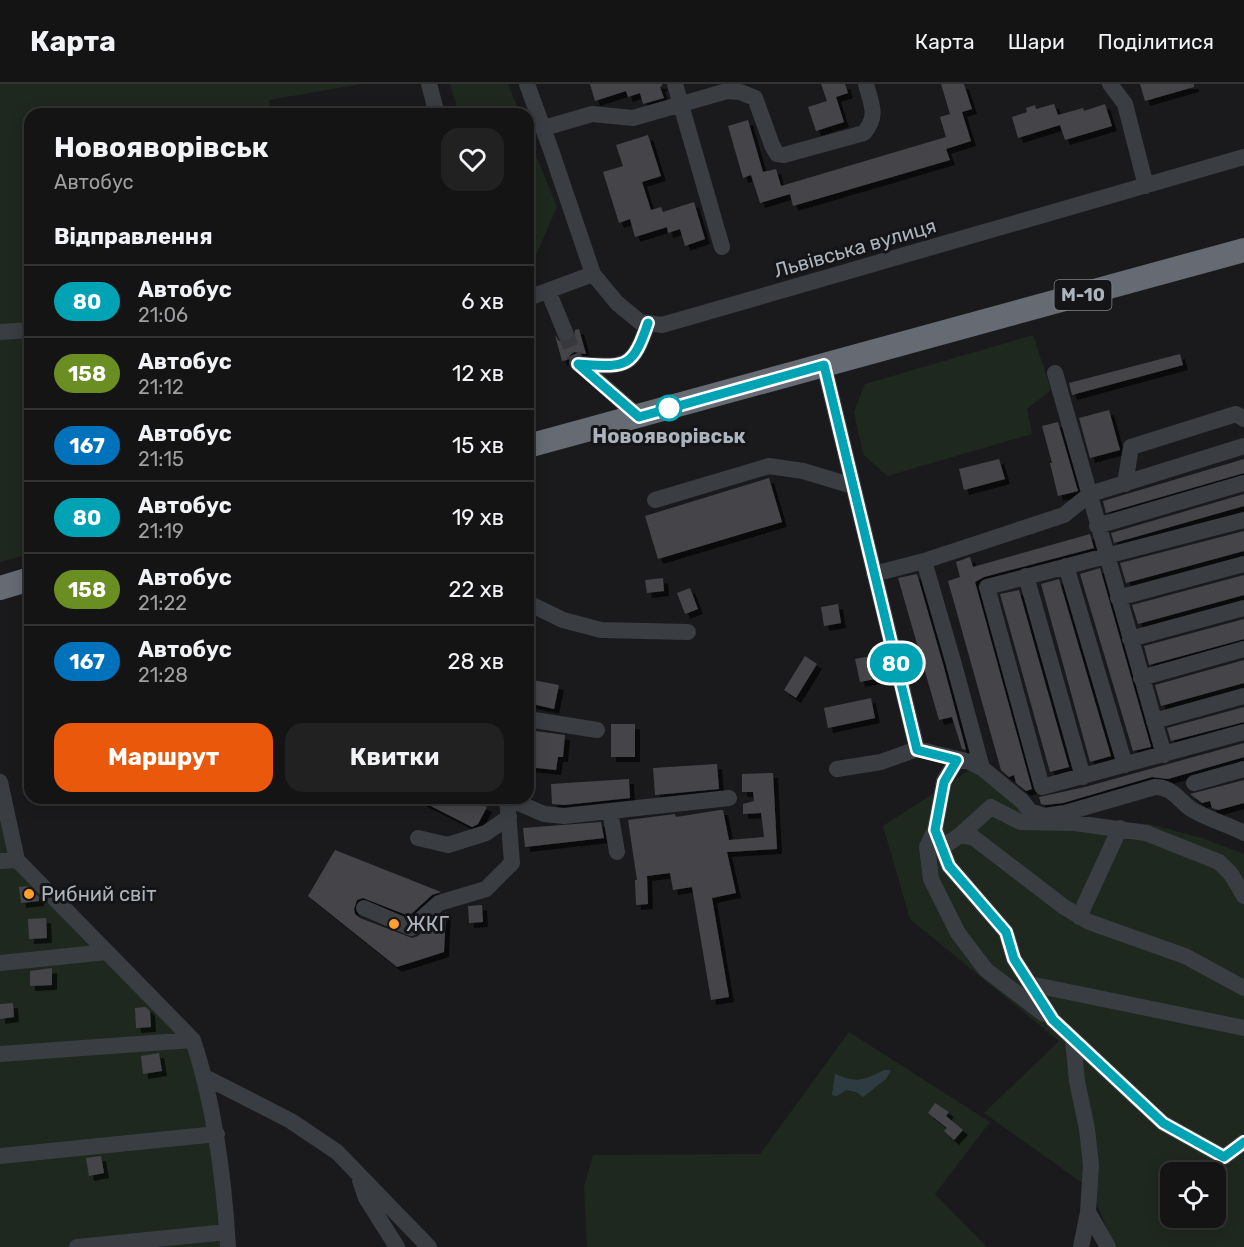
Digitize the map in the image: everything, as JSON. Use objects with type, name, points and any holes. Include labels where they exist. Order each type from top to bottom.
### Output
[{"type":"highway","name":"М-10","points":[[534,444],[1244,250]]},
{"type":"highway","points":[[0,588],[24,581]]},
{"type":"street","points":[[429,84],[435,108]]},
{"type":"street","points":[[527,84],[593,274],[617,303],[640,322],[648,323],[634,357],[622,364],[605,366],[577,361],[639,417]]},
{"type":"street","points":[[675,84],[722,247]]},
{"type":"street","points":[[544,128],[592,114],[633,118],[727,91],[740,92],[755,98],[772,145],[777,154],[784,155],[864,133],[874,116],[866,84]]},
{"type":"street","points":[[1110,84],[1125,104],[1146,186]]},
{"type":"street","name":"Львівська вулиця","points":[[648,323],[662,325],[1244,157]]},
{"type":"street","points":[[534,296],[593,274]]},
{"type":"street","points":[[548,291],[565,332]]},
{"type":"street","points":[[0,333],[24,331]]},
{"type":"street","points":[[824,365],[917,750]]},
{"type":"street","points":[[1055,374],[1164,755]]},
{"type":"street","points":[[1125,484],[1131,447],[1236,414],[1244,419]]},
{"type":"street","points":[[874,573],[924,561],[1064,515],[1090,494],[1244,446]]},
{"type":"street","points":[[655,500],[769,466],[803,471],[853,486]]},
{"type":"street","points":[[1097,526],[1244,483]]},
{"type":"street","points":[[1244,520],[987,587],[1042,787],[1244,732]]},
{"type":"street","points":[[924,561],[954,661],[982,768]]},
{"type":"street","points":[[1118,598],[1244,564]]},
{"type":"street","points":[[1066,566],[1125,765]]},
{"type":"street","points":[[1026,576],[1083,777]]},
{"type":"street","points":[[534,606],[563,620],[601,630],[688,632]]},
{"type":"street","points":[[1130,639],[1244,608]]},
{"type":"street","points":[[1141,678],[1244,650]]},
{"type":"street","points":[[1154,721],[1244,696]]},
{"type":"street","points":[[534,720],[597,730]]},
{"type":"street","points":[[837,769],[881,762],[917,750],[982,768],[1022,801],[1030,811],[1044,816],[1065,813],[1155,787],[1164,787],[1172,791],[1190,808],[1244,833]]},
{"type":"street","points":[[957,760],[944,782],[935,830],[927,847],[932,879],[958,933],[986,970],[1053,1020],[1163,1123],[1224,1157],[1244,1142]]},
{"type":"street","points":[[1194,783],[1244,769]]},
{"type":"street","points":[[0,782],[8,861],[107,952],[193,1040],[206,1077],[217,1134],[227,1240],[77,1247]]},
{"type":"street","points":[[521,804],[544,814],[564,816],[729,798]]},
{"type":"street","points":[[364,908],[411,928],[440,903],[486,889],[512,862],[508,804]]},
{"type":"street","points":[[942,848],[991,807],[1020,822],[1054,822],[1120,828],[1146,833],[1219,862],[1231,874],[1244,896]]},
{"type":"street","points":[[610,811],[617,852]]},
{"type":"street","points":[[418,838],[448,845],[486,833],[509,817]]},
{"type":"street","points":[[1079,917],[1120,828]]},
{"type":"street","points":[[935,830],[949,866],[1006,932],[1014,959],[1053,1020]]},
{"type":"street","points":[[960,835],[974,838],[1079,917],[1185,956],[1244,988]]},
{"type":"street","points":[[0,963],[107,952]]},
{"type":"street","points":[[1030,984],[1244,1028]]},
{"type":"street","points":[[0,1054],[193,1040]]},
{"type":"street","points":[[1073,1040],[1091,1165],[1088,1212],[1081,1247]]},
{"type":"street","points":[[206,1077],[291,1120],[337,1152],[429,1247]]},
{"type":"street","points":[[0,1156],[217,1134]]},
{"type":"street","points":[[359,1176],[366,1198],[397,1247]]},
{"type":"street","points":[[1088,1212],[1108,1247]]},
{"type":"shaded area","points":[[0,84],[361,84],[269,100],[271,108],[24,108],[24,556],[0,562]]},
{"type":"shaded area","points":[[450,84],[508,84],[518,108],[457,108]]},
{"type":"shaded area","points":[[534,150],[557,207],[534,260]]},
{"type":"shaded area","points":[[1033,335],[1051,390],[1027,409],[1032,434],[887,476],[863,454],[854,412],[865,384]]},
{"type":"shaded area","points":[[974,767],[1020,809],[1071,819],[1149,824],[1202,838],[1244,854],[1244,1247],[1114,1247],[1091,1189],[984,1113],[1059,1041],[910,919],[883,826]]},
{"type":"shaded area","points":[[0,792],[19,871],[205,1048],[220,1247],[0,1247]]},
{"type":"shaded area","points":[[849,1032],[990,1122],[935,1194],[987,1247],[587,1247],[584,1187],[593,1155],[760,1154]]},
{"type":"shaded area","points":[[884,1070],[891,1070],[886,1079],[863,1097],[856,1092],[846,1090],[837,1096],[832,1095],[835,1074],[860,1080]]},
{"type":"building","points":[[590,84],[662,84],[660,87],[664,98],[643,104],[640,93],[628,97],[626,91],[595,101]]},
{"type":"building","points":[[821,84],[845,84],[848,93],[836,97],[844,122],[816,131],[808,107],[827,101]]},
{"type":"building","points":[[941,84],[964,84],[972,109],[962,112],[971,141],[946,149],[950,160],[793,206],[790,194],[760,203],[751,175],[743,178],[728,126],[748,120],[763,172],[776,169],[781,186],[946,137],[940,117],[950,114]]},
{"type":"building","points":[[1140,84],[1194,84],[1194,87],[1145,101]]},
{"type":"building","points":[[1054,104],[1058,115],[1083,108],[1084,111],[1105,104],[1112,126],[1065,140],[1060,125],[1018,138],[1012,117],[1027,112],[1026,108],[1035,105],[1036,109]]},
{"type":"building","points":[[648,135],[661,176],[642,182],[651,210],[661,207],[663,212],[694,202],[705,239],[685,246],[680,229],[668,233],[667,227],[635,237],[630,219],[619,223],[603,172],[623,166],[616,145]]},
{"type":"building","points":[[579,329],[586,354],[574,352],[567,360],[562,361],[555,335],[559,341],[568,342],[574,338],[575,330]]},
{"type":"building","points":[[1180,354],[1183,365],[1072,395],[1069,383]]},
{"type":"building","points":[[1109,410],[1120,450],[1090,458],[1079,418]]},
{"type":"building","points":[[1058,422],[1078,491],[1058,496],[1042,426]]},
{"type":"building","points":[[999,459],[1005,479],[964,490],[959,469]]},
{"type":"building","points":[[1244,459],[1244,473],[1106,513],[1103,501]]},
{"type":"building","points":[[769,478],[782,522],[658,559],[645,516]]},
{"type":"building","points":[[1244,494],[1244,506],[1114,543],[1111,533]]},
{"type":"building","points":[[1244,531],[1244,551],[1126,583],[1120,563]]},
{"type":"building","points":[[1090,534],[1094,548],[984,577],[975,582],[1032,789],[1026,791],[1016,783],[1014,775],[1009,777],[1001,770],[948,581],[960,577],[956,562],[970,557],[973,567]]},
{"type":"building","points":[[1100,568],[1151,747],[1133,751],[1080,574]]},
{"type":"building","points":[[917,574],[966,750],[962,749],[952,717],[939,720],[898,578]]},
{"type":"building","points":[[1244,575],[1244,595],[1138,624],[1132,605]]},
{"type":"building","points":[[663,578],[664,591],[647,593],[645,580]]},
{"type":"building","points":[[1059,579],[1111,756],[1090,762],[1041,584]]},
{"type":"building","points":[[690,588],[698,609],[685,614],[677,593]]},
{"type":"building","points":[[1019,590],[1069,767],[1050,772],[1000,594]]},
{"type":"building","points":[[838,604],[841,623],[824,626],[821,607]]},
{"type":"building","points":[[1244,619],[1244,639],[1149,665],[1144,646]]},
{"type":"building","points":[[805,656],[817,664],[796,698],[784,690]]},
{"type":"building","points":[[871,656],[875,679],[860,682],[855,659]]},
{"type":"building","points":[[1244,660],[1244,683],[1161,706],[1155,685]]},
{"type":"building","points":[[534,680],[559,685],[554,709],[534,704]]},
{"type":"building","points":[[871,698],[875,718],[828,728],[824,708]]},
{"type":"building","points":[[1244,707],[1244,722],[1171,741],[1167,728]]},
{"type":"building","points":[[611,724],[635,724],[635,757],[611,757]]},
{"type":"building","points":[[534,731],[565,735],[563,757],[558,757],[556,770],[534,768]]},
{"type":"building","points":[[1244,743],[1244,757],[1168,779],[1152,777],[1063,803],[1041,804],[1039,797],[1085,787]]},
{"type":"building","points":[[717,764],[719,789],[655,795],[653,768]]},
{"type":"building","points":[[773,773],[777,849],[727,852],[736,893],[712,898],[729,997],[711,1000],[692,887],[673,890],[670,873],[647,876],[648,904],[636,905],[635,880],[637,880],[628,820],[675,814],[676,817],[723,810],[729,840],[764,837],[761,813],[743,814],[743,804],[754,801],[753,792],[742,792],[742,774]]},
{"type":"building","points":[[629,779],[630,798],[564,805],[552,804],[551,784]]},
{"type":"building","points":[[1244,780],[1244,803],[1218,810],[1212,808],[1210,801],[1202,803],[1190,794]]},
{"type":"building","points":[[427,804],[481,804],[487,807],[478,824],[472,827]]},
{"type":"building","points":[[601,822],[604,838],[525,847],[523,828]]},
{"type":"building","name":"ЖКГ","points":[[335,850],[441,892],[432,895],[409,916],[363,898],[357,900],[354,909],[355,914],[360,918],[412,938],[418,936],[446,912],[444,952],[397,967],[308,896]]},
{"type":"building","name":"Рибний світ","points":[[27,886],[39,897],[39,901],[21,903],[19,887]]},
{"type":"building","points":[[482,905],[483,922],[469,923],[468,906]]},
{"type":"building","points":[[46,918],[47,938],[29,939],[28,919]]},
{"type":"building","points":[[52,968],[52,985],[30,986],[30,971]]},
{"type":"building","points":[[13,1003],[14,1017],[0,1019],[0,1004]]},
{"type":"building","points":[[146,1007],[150,1011],[151,1027],[136,1028],[135,1008]]},
{"type":"building","points":[[159,1053],[162,1071],[143,1074],[141,1056]]},
{"type":"building","points":[[935,1103],[949,1112],[946,1116],[963,1130],[954,1140],[944,1131],[947,1128],[928,1113]]},
{"type":"building","points":[[101,1156],[104,1173],[89,1176],[86,1158]]},
{"type":"tunnel","points":[[565,332],[575,357]]},
{"type":"bus line","name":"80","points":[[648,323],[634,357],[622,364],[605,366],[578,364],[639,417],[824,365],[917,750],[957,760],[944,782],[935,830],[949,866],[1006,932],[1014,959],[1053,1020],[1096,1061],[1163,1123],[1224,1157],[1244,1142]]},
{"type":"place","name":"Новояворівськ","points":[[669,408]]},
{"type":"place","name":"Рибний світ","points":[[29,894]]},
{"type":"place","name":"ЖКГ","points":[[394,924]]}]
